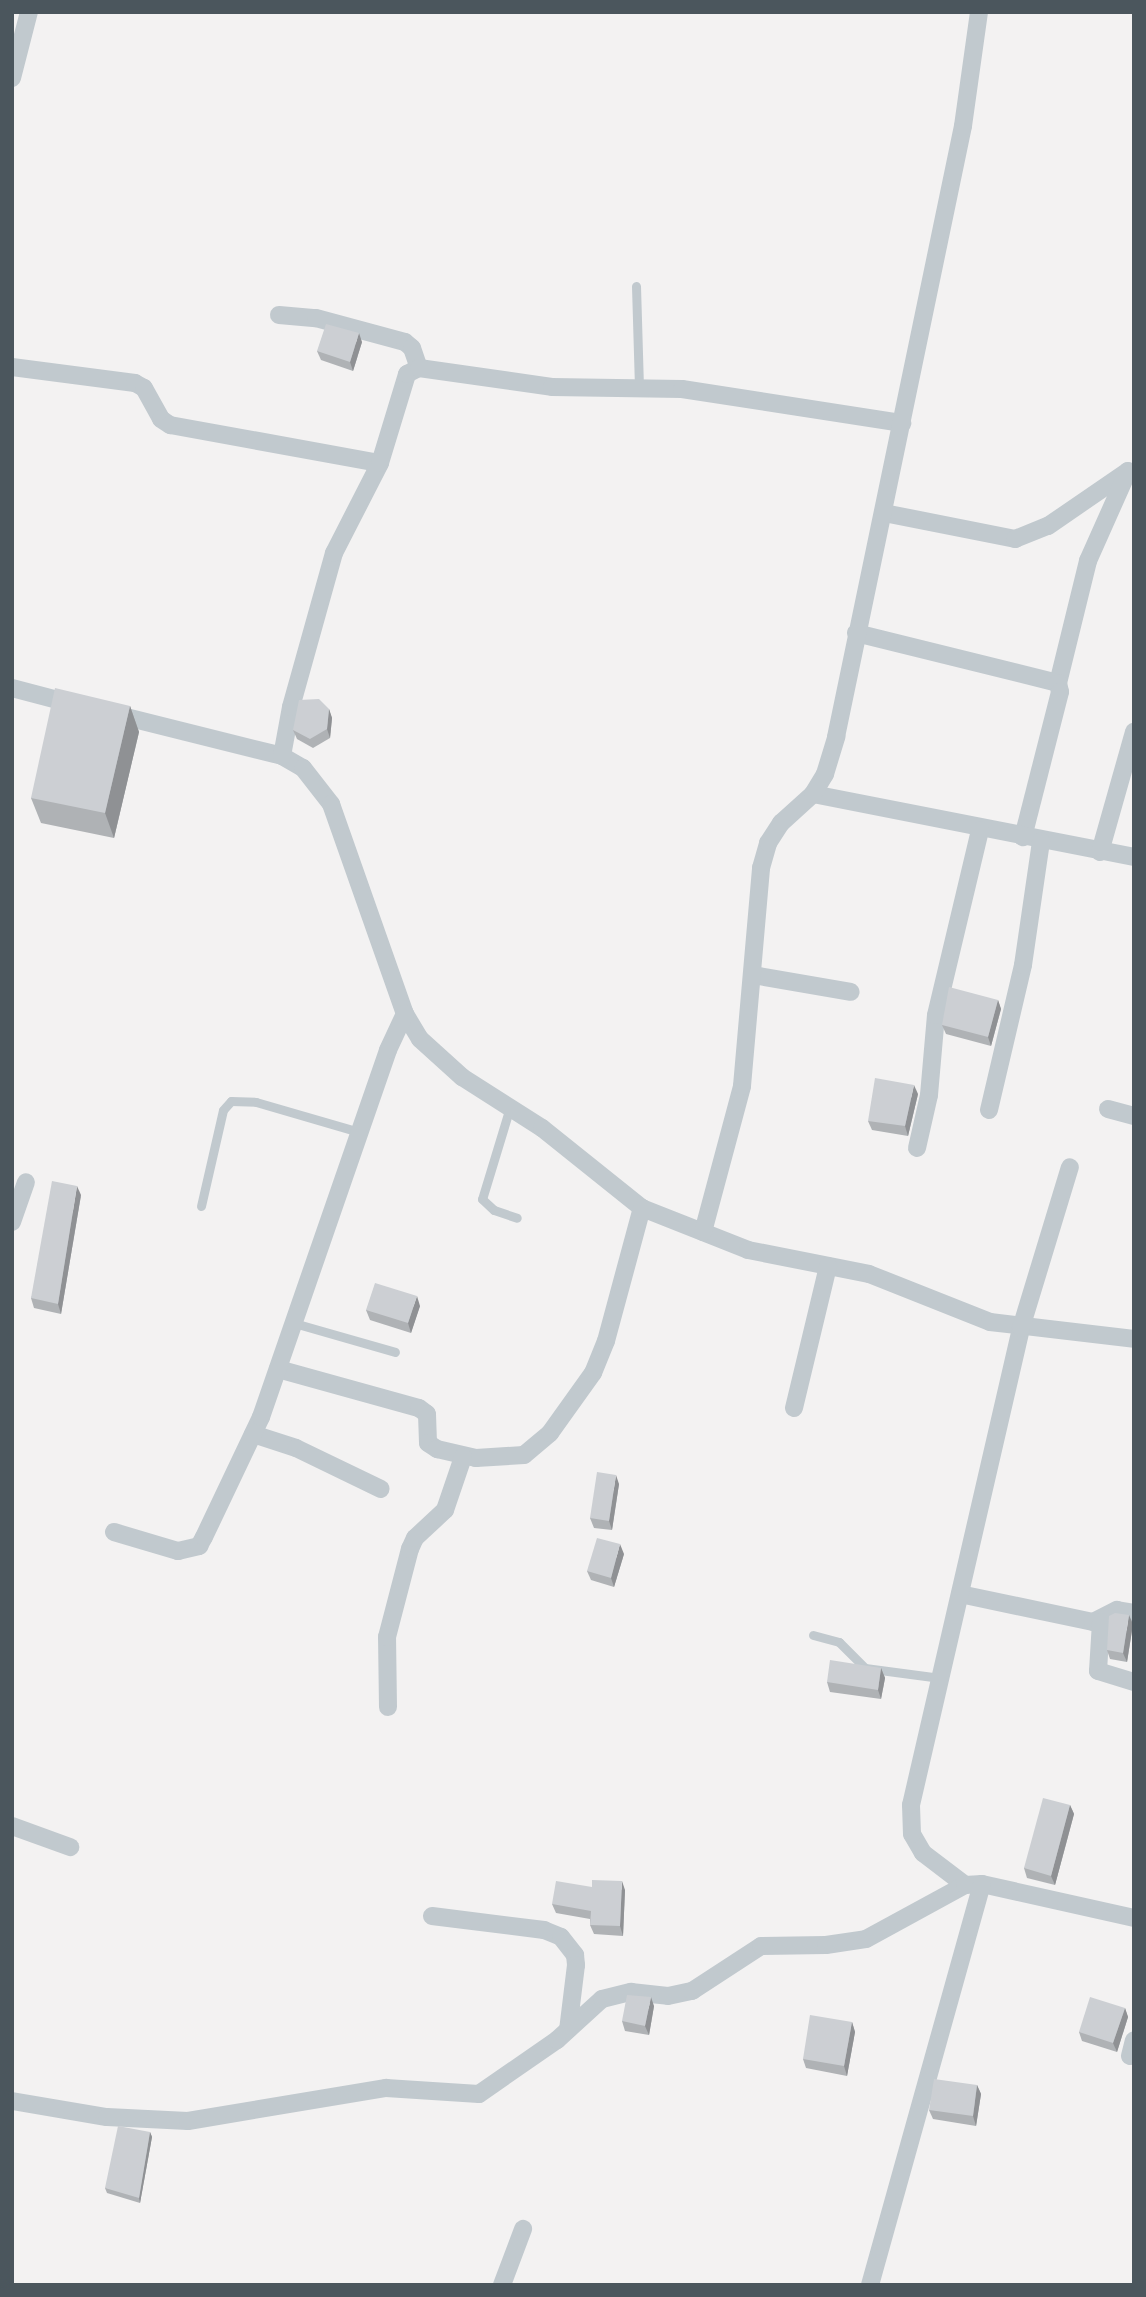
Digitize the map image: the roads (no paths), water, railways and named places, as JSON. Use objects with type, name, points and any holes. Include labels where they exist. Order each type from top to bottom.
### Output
[{"type":"street","points":[[12,78],[29,12]]},
{"type":"street","points":[[703,1232],[742,1086],[753,975],[757,896],[768,843],[781,823],[813,794],[825,774],[836,737],[963,126],[979,12]]},
{"type":"street","points":[[279,314],[316,318],[405,342],[412,348],[419,368]]},
{"type":"street","points":[[12,367],[135,383],[144,388],[162,419],[170,425],[380,463]]},
{"type":"street","points":[[282,756],[290,707],[334,553],[380,463],[401,384],[407,373],[419,368],[552,387],[682,389],[902,423]]},
{"type":"street","points":[[884,513],[1015,539],[1048,526],[1131,465]]},
{"type":"street","points":[[989,1110],[1023,965],[1032,839],[1060,692],[1058,683],[1088,561],[1131,465]]},
{"type":"street","points":[[856,634],[1049,678],[1058,683]]},
{"type":"street","points":[[12,688],[282,756],[303,768],[331,804],[405,1014],[438,1057],[510,1107],[642,1208],[748,1250],[869,1274],[970,1316],[1021,1328],[1134,1339]]},
{"type":"street","points":[[1100,852],[1134,732]]},
{"type":"street","points":[[813,794],[980,830],[1134,857]]},
{"type":"street","points":[[917,1148],[929,1094],[936,1015],[980,830]]},
{"type":"street","points":[[753,975],[850,992]]},
{"type":"street","points":[[114,1532],[178,1551],[199,1546],[253,1434],[359,1132],[405,1014]]},
{"type":"street","points":[[1108,1109],[1134,1116]]},
{"type":"street","points":[[1070,1167],[1021,1328],[911,1805],[912,1834],[923,1853],[973,1885],[1134,1918]]},
{"type":"street","points":[[12,1222],[26,1182]]},
{"type":"street","points":[[278,1369],[419,1408],[427,1415],[429,1443],[463,1457],[524,1455],[550,1433],[578,1394],[606,1341],[642,1208]]},
{"type":"street","points":[[794,1408],[828,1266]]},
{"type":"street","points":[[253,1434],[296,1448],[381,1489]]},
{"type":"street","points":[[388,1707],[387,1637],[410,1549],[420,1532],[445,1510],[463,1457]]},
{"type":"street","points":[[960,1594],[1101,1622]]},
{"type":"street","points":[[1134,1613],[1110,1612],[1101,1622],[1098,1671],[1134,1682]]},
{"type":"street","points":[[12,1826],[70,1847]]},
{"type":"street","points":[[12,2101],[107,2117],[188,2121],[386,2088],[479,2094],[568,2031],[602,1999],[616,1994],[668,1996],[692,1991],[761,1946],[826,1945],[866,1939],[973,1885]]},
{"type":"street","points":[[870,2285],[973,1885]]},
{"type":"street","points":[[432,1916],[544,1930],[561,1937],[575,1955],[576,1965],[568,2031]]},
{"type":"street","points":[[502,2285],[523,2229]]},
{"type":"lane","points":[[636,286],[639,388]]},
{"type":"lane","points":[[201,1206],[223,1110],[231,1101],[256,1102],[359,1132]]},
{"type":"lane","points":[[510,1107],[482,1199],[494,1210],[517,1218]]},
{"type":"lane","points":[[294,1323],[395,1352]]},
{"type":"lane","points":[[813,1634],[839,1642],[865,1668],[942,1678]]}]
